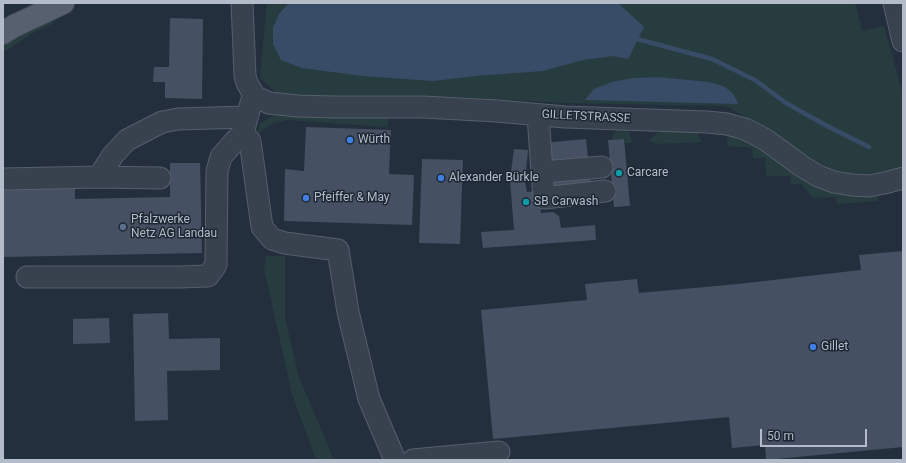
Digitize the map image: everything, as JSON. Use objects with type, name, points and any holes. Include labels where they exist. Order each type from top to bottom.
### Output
[{"type":"main road","points":[[3,33],[14,26],[63,3]]},
{"type":"street","points":[[27,277],[208,276],[216,265],[216,171],[222,157],[245,125],[254,95],[245,76],[242,3]]},
{"type":"street","points":[[894,3],[903,41]]},
{"type":"street","name":"GILLETSTRASSE","points":[[254,95],[269,103],[298,106],[423,107],[482,110],[570,118],[707,122],[727,124],[745,129],[766,140],[803,167],[818,176],[834,182],[868,186],[903,178]]},
{"type":"street","points":[[538,115],[544,198],[605,191]]},
{"type":"street","points":[[99,178],[113,155],[127,140],[162,122],[178,119],[245,125]]},
{"type":"street","points":[[245,125],[250,141],[262,227],[272,239],[285,243],[338,250],[348,312],[369,398],[395,460]]},
{"type":"street","points":[[542,172],[602,167]]},
{"type":"street","points":[[3,179],[160,178]]},
{"type":"street","points":[[414,460],[499,452]]},
{"type":"green space","points":[[267,3],[855,3],[862,31],[884,26],[903,95],[903,169],[867,174],[844,173],[818,163],[727,106],[565,103],[455,97],[325,96],[278,94],[260,78]]},
{"type":"green space","points":[[51,21],[54,23],[31,34],[3,53],[3,44],[20,33]]},
{"type":"green space","points":[[281,113],[389,117],[387,127],[287,120],[273,123],[258,134],[259,125],[268,118]]},
{"type":"green space","points":[[624,127],[627,128],[633,143],[625,143],[624,139],[613,139],[612,137],[616,130]]},
{"type":"green space","points":[[661,129],[696,130],[702,142],[659,144],[649,141]]},
{"type":"green space","points":[[726,132],[878,192],[878,201],[837,204],[836,197],[813,198],[801,184],[791,184],[790,176],[766,176],[765,158],[753,158],[752,148],[728,146]]},
{"type":"green space","points":[[266,256],[285,256],[285,318],[299,377],[334,460],[316,460],[292,394],[264,269]]},
{"type":"water","points":[[289,3],[618,3],[644,27],[628,59],[613,56],[583,60],[543,71],[433,81],[362,76],[302,68],[281,60],[273,44],[273,28],[279,14]]},
{"type":"water","points":[[658,77],[709,82],[723,86],[734,95],[738,104],[585,100],[594,89],[612,82],[633,78]]},
{"type":"building","points":[[170,18],[203,19],[202,99],[165,98],[165,82],[153,82],[154,67],[169,67]]},
{"type":"building","points":[[306,127],[391,130],[389,174],[414,175],[412,225],[284,221],[285,169],[304,171]]},
{"type":"building","points":[[586,139],[593,204],[548,209],[543,143]]},
{"type":"building","name":"Carcare","points":[[624,139],[630,206],[614,207],[608,140]]},
{"type":"building","name":"SB Carwash","points":[[514,149],[528,150],[525,182],[527,192],[538,191],[541,213],[553,212],[559,216],[561,228],[595,225],[596,240],[483,248],[481,232],[514,230],[510,180]]},
{"type":"building","points":[[422,159],[463,160],[460,244],[419,243]]},
{"type":"building","points":[[170,163],[200,163],[202,253],[3,257],[3,186],[75,184],[75,199],[170,197]]},
{"type":"building","points":[[903,251],[903,447],[766,460],[765,445],[732,448],[729,417],[493,439],[481,310],[587,300],[585,284],[637,279],[639,293],[738,284],[861,270],[859,255]]},
{"type":"building","points":[[168,313],[169,339],[220,338],[220,370],[167,371],[168,420],[135,421],[133,314]]},
{"type":"building","points":[[109,318],[110,343],[73,344],[73,319]]},
{"type":"waterway","points":[[637,39],[712,59],[755,80],[786,103],[869,147]]},
{"type":"place","name":"Würth","points":[[350,140]]},
{"type":"place","name":"Carcare","points":[[619,173]]},
{"type":"place","name":"Alexander Bürkle","points":[[441,178]]},
{"type":"place","name":"Pfeiffer & May","points":[[306,198]]},
{"type":"place","name":"SB Carwash","points":[[526,202]]},
{"type":"place","name":"Pfalzwerke Netz AG Landau","points":[[123,227]]},
{"type":"place","name":"Gillet","points":[[813,347]]}]
